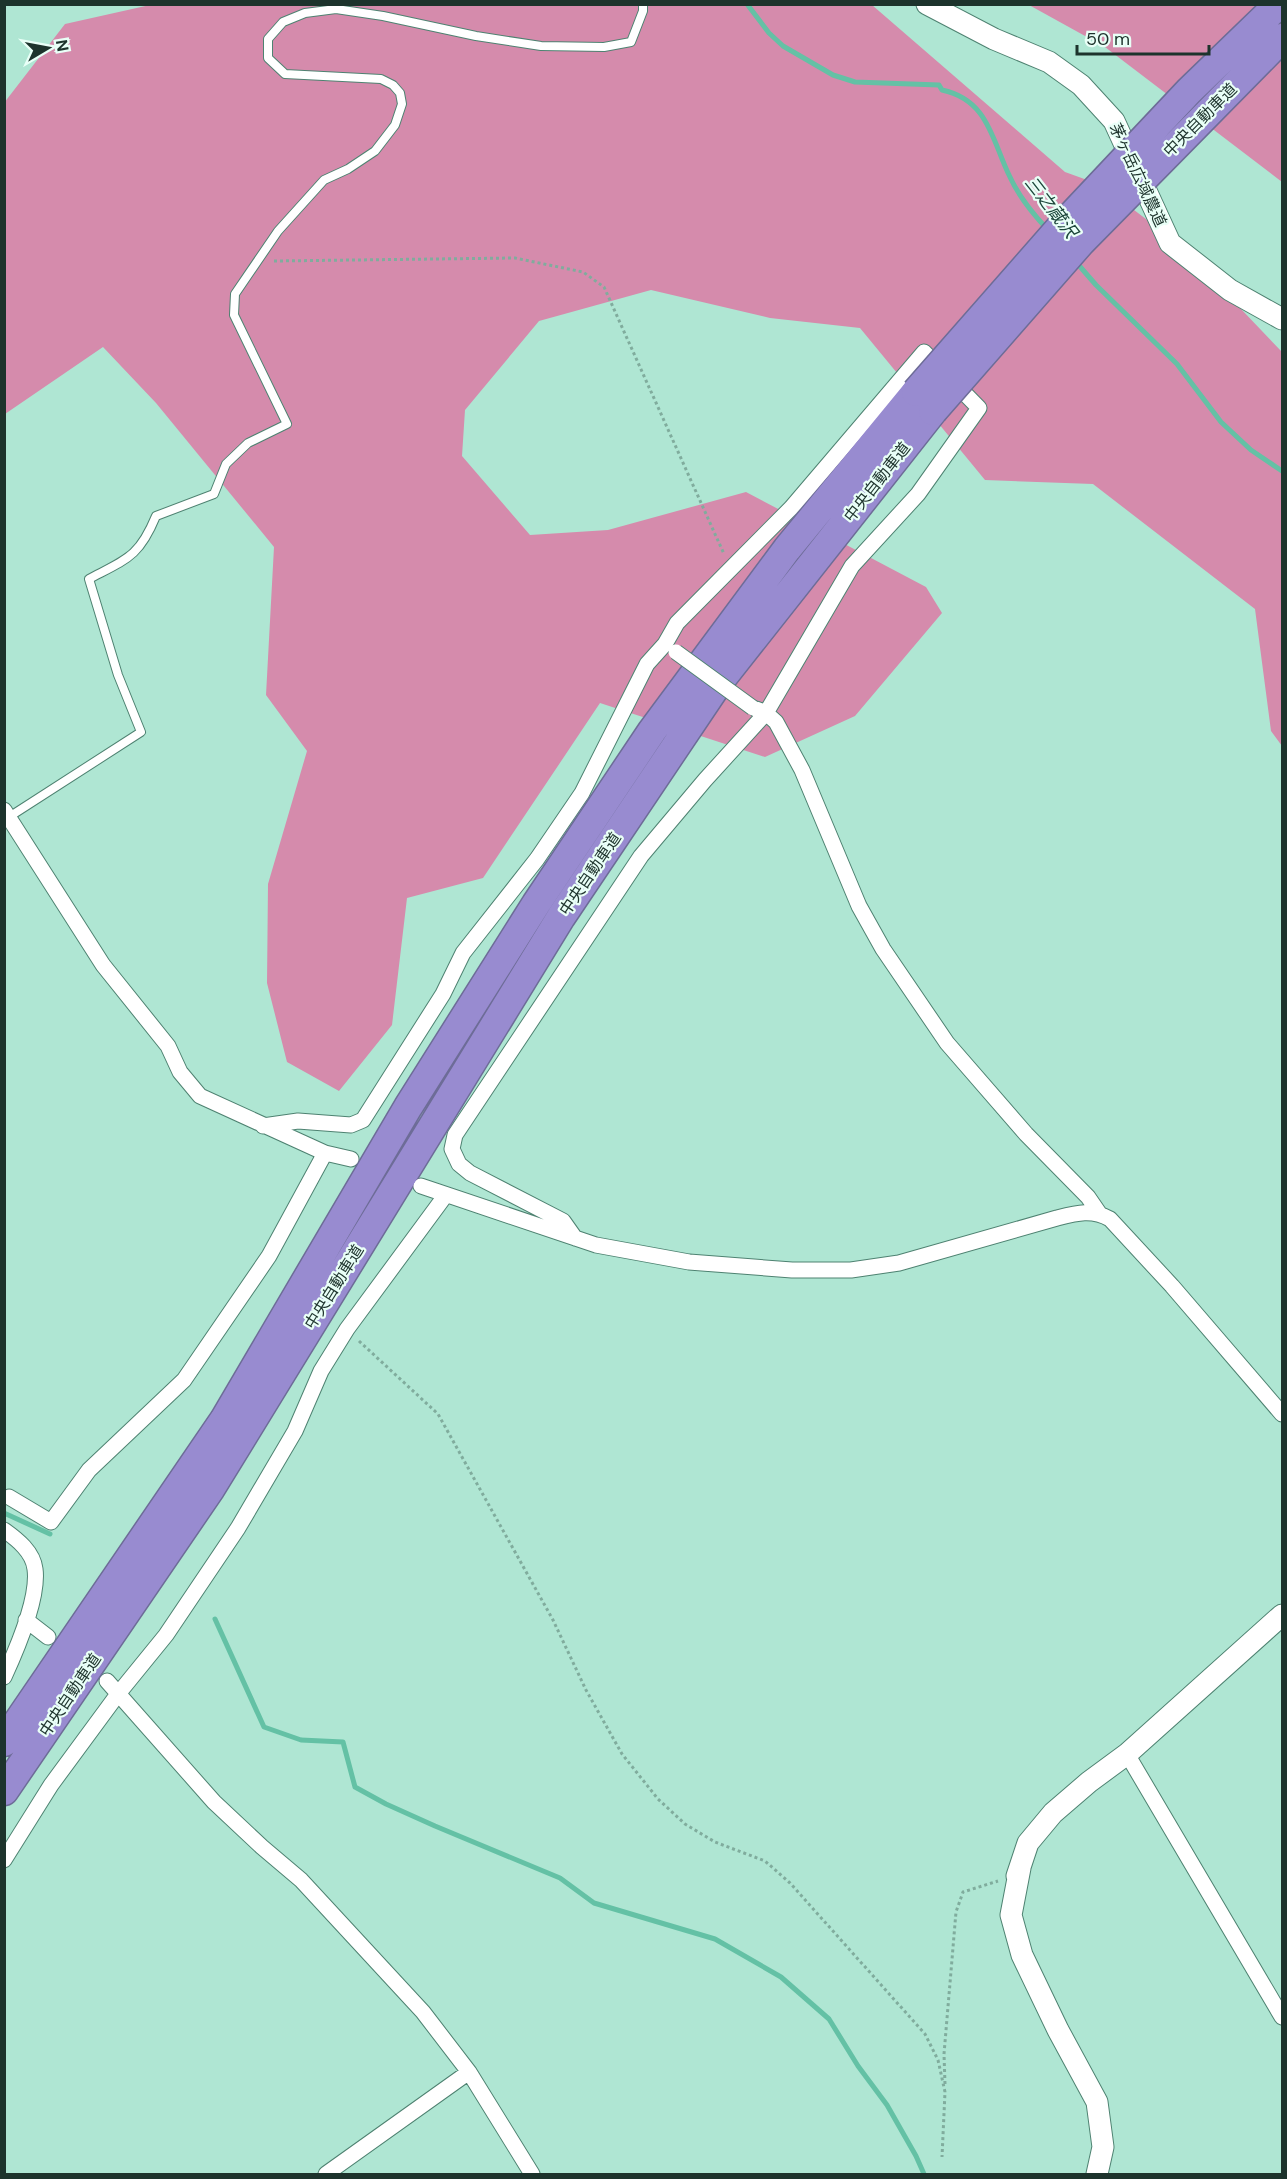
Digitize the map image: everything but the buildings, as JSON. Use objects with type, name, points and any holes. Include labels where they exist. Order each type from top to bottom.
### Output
[{"type":"highway","name":"中央自動車道","points":[[4,1791],[211,1488],[561,917],[719,682],[924,402],[1059,229],[1189,91],[1279,4]]},
{"type":"highway","name":"中央自動車道","points":[[4,1742],[224,1420],[408,1107],[536,904],[639,750],[787,549],[924,402],[1282,38]]},
{"type":"street","name":"茅ヶ岳広域農道","points":[[927,4],[994,39],[1049,62],[1081,85],[1114,121],[1170,243],[1230,290],[1282,319]]},
{"type":"street","points":[[262,1126],[298,1121],[351,1125],[363,1120],[443,994],[463,953],[537,859],[582,793],[647,664],[670,648],[676,623],[791,508],[924,352],[979,408],[918,494],[852,566],[759,710],[705,780],[641,856],[455,1135],[452,1149],[459,1164],[470,1173],[563,1221],[575,1238]]},
{"type":"street","points":[[670,648],[776,722],[802,770],[859,906],[884,949],[947,1043],[1026,1134],[1088,1197],[1099,1213]]},
{"type":"street","points":[[7,814],[103,965],[168,1046],[180,1072],[200,1096],[325,1153],[351,1159]]},
{"type":"street","points":[[6,1500],[51,1522],[89,1470],[184,1380],[269,1256],[325,1153]]},
{"type":"street","points":[[421,1186],[445,1196],[596,1245],[689,1262],[792,1270],[851,1270],[899,1263],[1057,1218],[1083,1212],[1099,1213],[1110,1219],[1172,1286],[1282,1414]]},
{"type":"street","points":[[4,1860],[51,1785],[118,1694],[166,1635],[238,1528],[295,1431],[321,1371],[347,1329],[445,1196]]},
{"type":"street","points":[[4,1530],[24,1544],[35,1569],[33,1594],[26,1620],[18,1646],[4,1677]]},
{"type":"street","points":[[1097,2175],[1103,2147],[1097,2102],[1058,2030],[1022,1955],[1011,1915],[1018,1872],[1028,1843],[1053,1813],[1127,1754],[1282,1614]]},
{"type":"street","points":[[26,1620],[48,1637]]},
{"type":"street","points":[[107,1681],[214,1802],[300,1880],[423,2012],[469,2072],[532,2175]]},
{"type":"street","points":[[1127,1754],[1282,2016]]},
{"type":"street","points":[[326,2175],[469,2072]]},
{"type":"lane","points":[[7,814],[141,732],[118,675],[89,579],[134,555],[147,536],[156,516],[214,494],[226,464],[248,443],[287,424],[234,315],[235,294],[278,231],[324,180],[348,169],[375,151],[395,125],[402,104],[400,93],[393,85],[381,80],[285,74],[268,58],[268,39],[283,22],[306,13],[336,9],[541,46],[604,47],[631,42],[644,4]]},
{"type":"path","points":[[257,261],[515,258],[583,272],[604,287],[730,569]]},
{"type":"path","points":[[347,1329],[438,1414],[553,1620],[586,1690],[622,1754],[658,1799],[685,1824],[715,1842],[765,1861],[790,1883],[925,2034],[938,2060],[945,2092]]},
{"type":"path","points":[[942,2157],[944,2054],[956,1912],[963,1892],[1018,1872]]},
{"type":"shaded area","points":[[150,5],[872,5],[1065,172],[1101,185],[1179,244],[1282,352],[1282,746],[1271,731],[1255,609],[1093,484],[985,480],[860,328],[770,318],[651,290],[539,321],[465,410],[462,456],[530,535],[608,530],[746,492],[926,587],[942,613],[855,716],[765,757],[600,703],[483,878],[407,898],[392,1025],[339,1091],[287,1062],[267,983],[268,884],[307,751],[266,695],[274,547],[156,403],[103,347],[5,414],[4,103],[65,24]]},
{"type":"shaded area","points":[[1029,5],[1282,5],[1282,182],[1105,47]]},
{"type":"waterway","name":"三之蔵沢","points":[[747,4],[769,33],[783,46],[833,75],[855,82],[939,85],[942,90],[958,95],[970,103],[987,124],[1018,191],[1048,230]]},
{"type":"waterway","name":"三之蔵沢","points":[[1076,262],[1096,285],[1177,364],[1221,422],[1251,450],[1282,471]]},
{"type":"waterway","points":[[4,1513],[50,1534]]},
{"type":"waterway","points":[[215,1619],[264,1727],[301,1740],[343,1742],[355,1787],[435,1826],[560,1878],[594,1903],[715,1939],[781,1977],[829,2019],[858,2066],[887,2105],[924,2174]]}]
